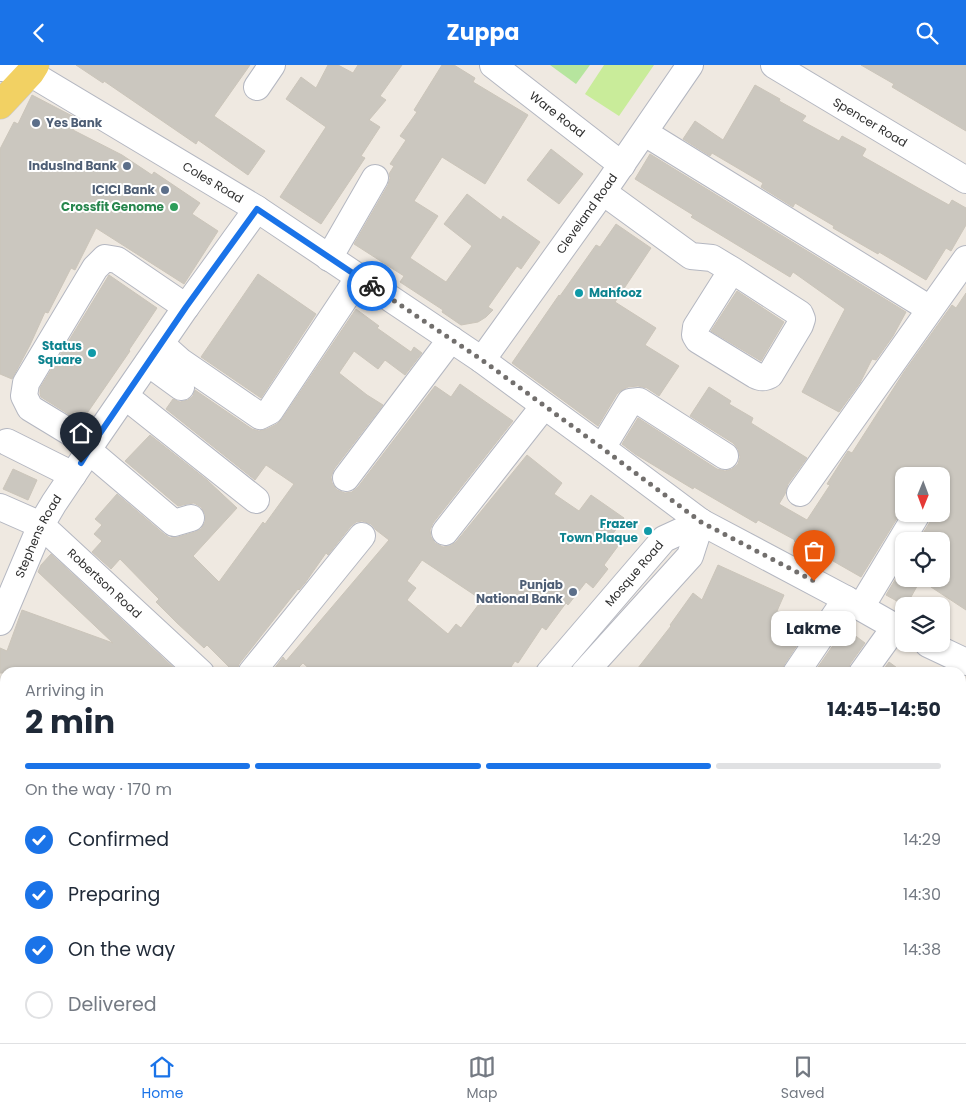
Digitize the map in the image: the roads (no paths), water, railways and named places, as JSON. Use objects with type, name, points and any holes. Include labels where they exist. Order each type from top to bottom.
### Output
[{"type":"main road","points":[[0,105],[17,71]]},
{"type":"street","points":[[257,87],[272,65]]},
{"type":"street","name":"Ware Road","points":[[493,65],[611,180],[701,241],[722,264]]},
{"type":"street","name":"Cleveland Road","points":[[482,360],[645,133],[690,65]]},
{"type":"street","name":"Spencer Road","points":[[774,65],[966,180]]},
{"type":"street","name":"Coles Road","points":[[17,71],[257,209],[482,360],[701,522],[895,627]]},
{"type":"street","points":[[645,133],[930,309]]},
{"type":"street","points":[[329,257],[375,178]]},
{"type":"street","name":"Stephens Road","points":[[0,622],[41,525],[54,503],[154,353],[257,209]]},
{"type":"street","points":[[186,307],[117,260],[105,258],[95,268],[26,383],[24,396],[30,408],[90,448],[174,523],[191,519]]},
{"type":"street","points":[[800,493],[966,259]]},
{"type":"street","points":[[154,353],[180,361],[260,416],[270,411],[359,277]]},
{"type":"street","points":[[346,478],[451,339]]},
{"type":"street","points":[[154,353],[181,387]]},
{"type":"street","points":[[125,396],[256,500]]},
{"type":"street","points":[[602,448],[630,402],[639,401],[725,456]]},
{"type":"street","points":[[445,532],[544,406]]},
{"type":"street","points":[[7,442],[73,475]]},
{"type":"street","name":"Robertson Road","points":[[0,507],[41,525],[195,667]]},
{"type":"street","points":[[589,667],[690,556],[701,522]]},
{"type":"street","name":"Mosque Road","points":[[554,667],[664,539],[701,522]]},
{"type":"street","points":[[801,667],[854,603],[911,523]]},
{"type":"street","points":[[256,667],[362,536]]},
{"type":"street","points":[[867,667],[895,634]]},
{"type":"street","points":[[944,652],[966,663]]},
{"type":"place","name":"Yes Bank","points":[[36,123]]},
{"type":"place","name":"IndusInd Bank","points":[[127,166]]},
{"type":"place","name":"ICICI Bank","points":[[165,190]]},
{"type":"place","name":"Crossfit Genome","points":[[174,207]]},
{"type":"place","name":"Mahfooz","points":[[579,293]]},
{"type":"place","name":"Status Square","points":[[92,353]]},
{"type":"place","name":"Frazer Town Plaque","points":[[648,531]]},
{"type":"place","name":"Lakme","points":[[814,581]]},
{"type":"place","name":"Punjab National Bank","points":[[573,592]]}]
